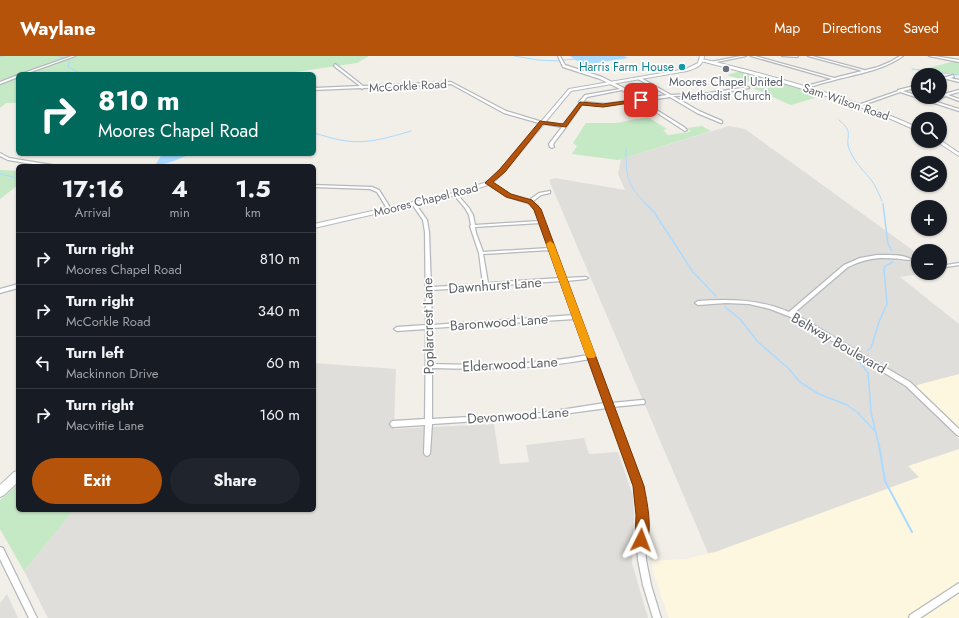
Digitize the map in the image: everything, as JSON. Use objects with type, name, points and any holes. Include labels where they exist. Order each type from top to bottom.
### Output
[{"type":"main road","name":"Moores Chapel Road","points":[[316,226],[475,189],[488,183],[502,171],[570,90],[690,69],[698,65],[702,58]]},
{"type":"main road","points":[[0,492],[16,477]]},
{"type":"street","points":[[30,72],[76,56]]},
{"type":"street","points":[[559,56],[562,64],[567,67],[596,76],[623,89],[685,130]]},
{"type":"street","points":[[712,62],[745,56]]},
{"type":"street","points":[[752,56],[833,78]]},
{"type":"street","points":[[783,56],[797,56]]},
{"type":"street","points":[[809,56],[865,71]]},
{"type":"street","points":[[804,88],[833,78],[889,64],[902,56]]},
{"type":"street","points":[[930,56],[959,61]]},
{"type":"street","name":"Sam Wilson Road","points":[[702,58],[860,105],[911,127]]},
{"type":"street","points":[[335,66],[362,86],[362,88]]},
{"type":"street","points":[[948,78],[953,76]]},
{"type":"street","points":[[0,82],[16,77]]},
{"type":"street","points":[[639,78],[698,112],[721,122]]},
{"type":"street","points":[[948,78],[959,81]]},
{"type":"street","name":"McCorkle Road","points":[[316,89],[451,83],[505,112],[564,126]]},
{"type":"street","points":[[580,103],[603,106],[671,96],[706,94],[748,88]]},
{"type":"street","points":[[860,105],[911,88]]},
{"type":"street","points":[[552,146],[551,144],[580,103],[588,95],[623,89]]},
{"type":"street","points":[[899,91],[911,95]]},
{"type":"street","points":[[947,94],[959,91]]},
{"type":"street","points":[[947,96],[959,100]]},
{"type":"street","points":[[940,104],[959,110]]},
{"type":"street","points":[[947,147],[959,155]]},
{"type":"street","points":[[0,154],[8,159],[39,164]]},
{"type":"street","points":[[488,183],[509,196],[530,201],[536,206],[641,495],[642,562],[657,618]]},
{"type":"street","points":[[316,186],[371,188],[378,191],[389,209]]},
{"type":"street","points":[[530,201],[540,194],[549,192]]},
{"type":"street","points":[[455,194],[469,211],[472,226],[481,253],[486,286]]},
{"type":"street","name":"Poplarcrest Lane","points":[[414,204],[424,217],[426,226],[429,327],[429,420],[427,453]]},
{"type":"street","points":[[472,226],[542,222]]},
{"type":"street","points":[[481,253],[552,249]]},
{"type":"street","points":[[790,314],[846,266],[855,261],[864,257],[881,256],[909,259]]},
{"type":"street","points":[[947,266],[959,264]]},
{"type":"street","name":"Dawnhurst Lane","points":[[428,289],[586,278]]},
{"type":"street","points":[[0,291],[16,287]]},
{"type":"street","name":"Beltway Boulevard","points":[[698,303],[750,301],[790,314],[908,384],[959,433]]},
{"type":"street","name":"Baronwood Lane","points":[[398,329],[576,317]]},
{"type":"street","name":"Elderwood Lane","points":[[429,366],[504,367],[559,362],[591,357]]},
{"type":"street","name":"Devonwood Lane","points":[[393,424],[429,420],[541,415],[608,405],[642,402]]},
{"type":"street","points":[[0,551],[33,618]]},
{"type":"street","points":[[913,618],[959,587]]},
{"type":"shaded area","points":[[729,126],[745,129],[911,249],[911,275],[900,277],[959,324],[959,374],[917,385],[914,394],[959,439],[959,449],[908,466],[919,477],[715,552],[708,553],[549,180],[555,178],[625,190],[618,174],[621,159]]},
{"type":"shaded area","points":[[316,363],[396,369],[394,429],[494,424],[500,464],[529,462],[526,445],[584,438],[589,454],[618,452],[633,496],[634,513],[632,563],[648,618],[48,618],[24,571],[72,512],[316,512]]},
{"type":"shaded area","points":[[959,374],[959,439],[914,394],[917,385]]},
{"type":"shaded area","points":[[959,449],[959,618],[669,618],[653,572],[652,561],[686,559],[715,552],[919,477],[908,466]]},
{"type":"shaded area","points":[[7,594],[18,618],[0,618],[0,603]]},
{"type":"green space","points":[[0,56],[369,56],[357,63],[296,72],[16,72],[16,103],[6,103],[0,108]]},
{"type":"green space","points":[[955,61],[959,62],[959,75],[947,73],[947,68],[929,68]]},
{"type":"green space","points":[[741,71],[825,95],[791,105],[748,86],[756,82],[753,83],[727,75]]},
{"type":"green space","points":[[648,117],[667,129],[663,130],[668,135],[689,132],[691,131],[687,128],[702,126],[711,131],[618,160],[572,154],[577,146],[573,143],[586,123],[616,123]]},
{"type":"green space","points":[[0,170],[16,171],[16,187],[0,199]]},
{"type":"green space","points":[[16,486],[16,512],[72,512],[24,571],[0,529],[0,500]]},
{"type":"water","points":[[570,56],[624,56],[628,58],[583,65]]},
{"type":"water","points":[[161,156],[186,156],[170,163],[156,164]]},
{"type":"waterway","points":[[59,56],[64,58]]},
{"type":"waterway","points":[[514,56],[538,60],[559,61]]},
{"type":"waterway","points":[[564,60],[575,59]]},
{"type":"waterway","points":[[69,61],[68,67],[78,72]]},
{"type":"waterway","points":[[947,73],[959,75]]},
{"type":"waterway","points":[[839,120],[847,129],[848,143],[853,157],[872,181],[882,201]]},
{"type":"waterway","points":[[316,134],[330,138],[363,142],[395,136],[411,131]]},
{"type":"waterway","points":[[626,148],[628,179],[634,191],[654,212],[693,272],[716,296]]},
{"type":"waterway","points":[[0,174],[16,178]]},
{"type":"waterway","points":[[883,204],[888,244],[892,251]]},
{"type":"waterway","points":[[868,350],[871,348],[879,322],[887,304],[884,269],[885,266],[893,262]]},
{"type":"waterway","points":[[725,307],[740,319],[758,342],[788,368],[800,382],[819,394],[847,405],[858,413],[875,431]]},
{"type":"waterway","points":[[858,360],[868,373],[871,412],[879,446]]},
{"type":"waterway","points":[[879,445],[885,481],[912,532]]},
{"type":"slow traffic","points":[[550,244],[591,356]]},
{"type":"place","name":"Harris Farm House","points":[[682,67]]},
{"type":"place","name":"Moores Chapel United Methodist Church","points":[[726,69]]},
{"type":"route","points":[[641,100],[603,106],[580,103],[564,126],[542,122],[502,171],[488,183],[509,196],[530,201],[536,206],[639,486],[642,515],[641,540]]}]
